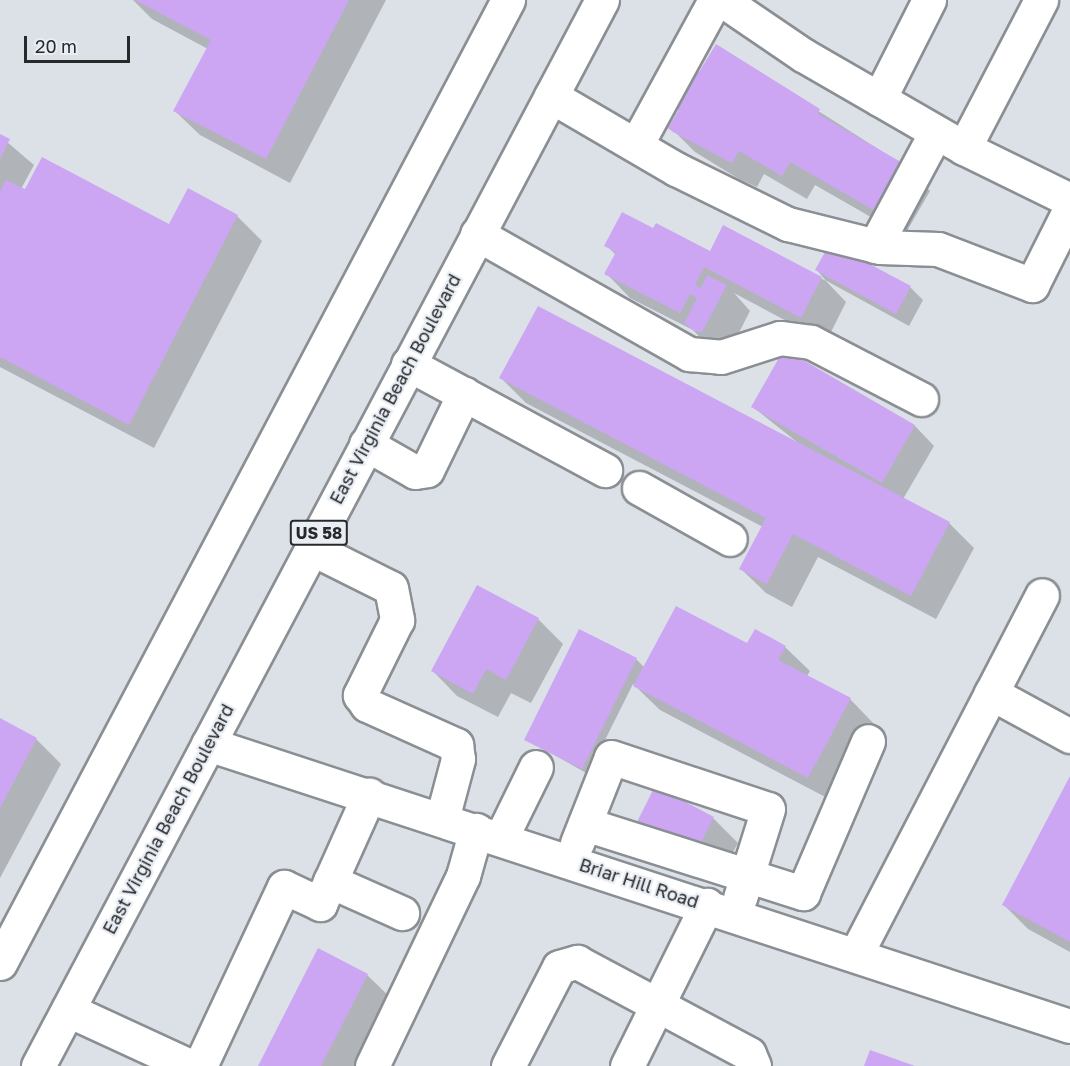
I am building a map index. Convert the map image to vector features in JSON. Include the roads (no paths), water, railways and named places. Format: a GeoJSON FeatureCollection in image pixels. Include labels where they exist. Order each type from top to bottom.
{"type":"FeatureCollection","features":[{"type":"Feature","properties":{"kind":"main road"},"geometry":{"type":"LineString","coordinates":[[0,963],[508,0]]}},
{"type":"Feature","properties":{"kind":"main road","name":"East Virginia Beach Boulevard"},"geometry":{"type":"LineString","coordinates":[[38,1066],[602,0]]}},
{"type":"Feature","properties":{"kind":"main road"},"geometry":{"type":"LineString","coordinates":[[636,146],[714,0]]}},
{"type":"Feature","properties":{"kind":"main road"},"geometry":{"type":"LineString","coordinates":[[722,0],[803,55],[950,140],[1070,200]]}},
{"type":"Feature","properties":{"kind":"main road"},"geometry":{"type":"LineString","coordinates":[[879,99],[929,0]]}},
{"type":"Feature","properties":{"kind":"main road"},"geometry":{"type":"LineString","coordinates":[[875,246],[950,140],[1041,0]]}},
{"type":"Feature","properties":{"kind":"main road"},"geometry":{"type":"LineString","coordinates":[[551,96],[636,146],[788,224],[875,246],[938,249],[1032,285],[1070,209]]}},
{"type":"Feature","properties":{"kind":"main road"},"geometry":{"type":"LineString","coordinates":[[477,234],[689,354],[721,357],[780,338],[811,342],[921,399]]}},
{"type":"Feature","properties":{"kind":"main road"},"geometry":{"type":"LineString","coordinates":[[408,363],[605,470]]}},
{"type":"Feature","properties":{"kind":"main road"},"geometry":{"type":"LineString","coordinates":[[366,444],[416,472],[427,470],[464,394]]}},
{"type":"Feature","properties":{"kind":"main road"},"geometry":{"type":"LineString","coordinates":[[639,488],[730,539]]}},
{"type":"Feature","properties":{"kind":"main road"},"geometry":{"type":"LineString","coordinates":[[311,548],[391,588],[397,620],[360,695],[367,705],[456,745],[458,759],[441,819]]}},
{"type":"Feature","properties":{"kind":"main road"},"geometry":{"type":"LineString","coordinates":[[856,954],[1042,595]]}},
{"type":"Feature","properties":{"kind":"main road"},"geometry":{"type":"LineString","coordinates":[[991,693],[1070,736]]}},
{"type":"Feature","properties":{"kind":"main road"},"geometry":{"type":"LineString","coordinates":[[585,824],[802,893],[868,741]]}},
{"type":"Feature","properties":{"kind":"main road","name":"Briar Hill Road"},"geometry":{"type":"LineString","coordinates":[[208,744],[570,860],[1070,1026]]}},
{"type":"Feature","properties":{"kind":"main road"},"geometry":{"type":"LineString","coordinates":[[570,860],[611,757],[768,809],[747,876],[658,1003],[627,1066]]}},
{"type":"Feature","properties":{"kind":"main road"},"geometry":{"type":"LineString","coordinates":[[372,1066],[463,876],[489,834],[537,767]]}},
{"type":"Feature","properties":{"kind":"main road"},"geometry":{"type":"LineString","coordinates":[[200,1066],[284,887],[320,904],[369,795]]}},
{"type":"Feature","properties":{"kind":"main road"},"geometry":{"type":"LineString","coordinates":[[330,881],[402,913]]}},
{"type":"Feature","properties":{"kind":"main road"},"geometry":{"type":"LineString","coordinates":[[508,1066],[559,967],[577,962],[658,1003],[749,1054],[754,1066]]}},
{"type":"Feature","properties":{"kind":"main road"},"geometry":{"type":"LineString","coordinates":[[68,1010],[190,1066]]}}]}
